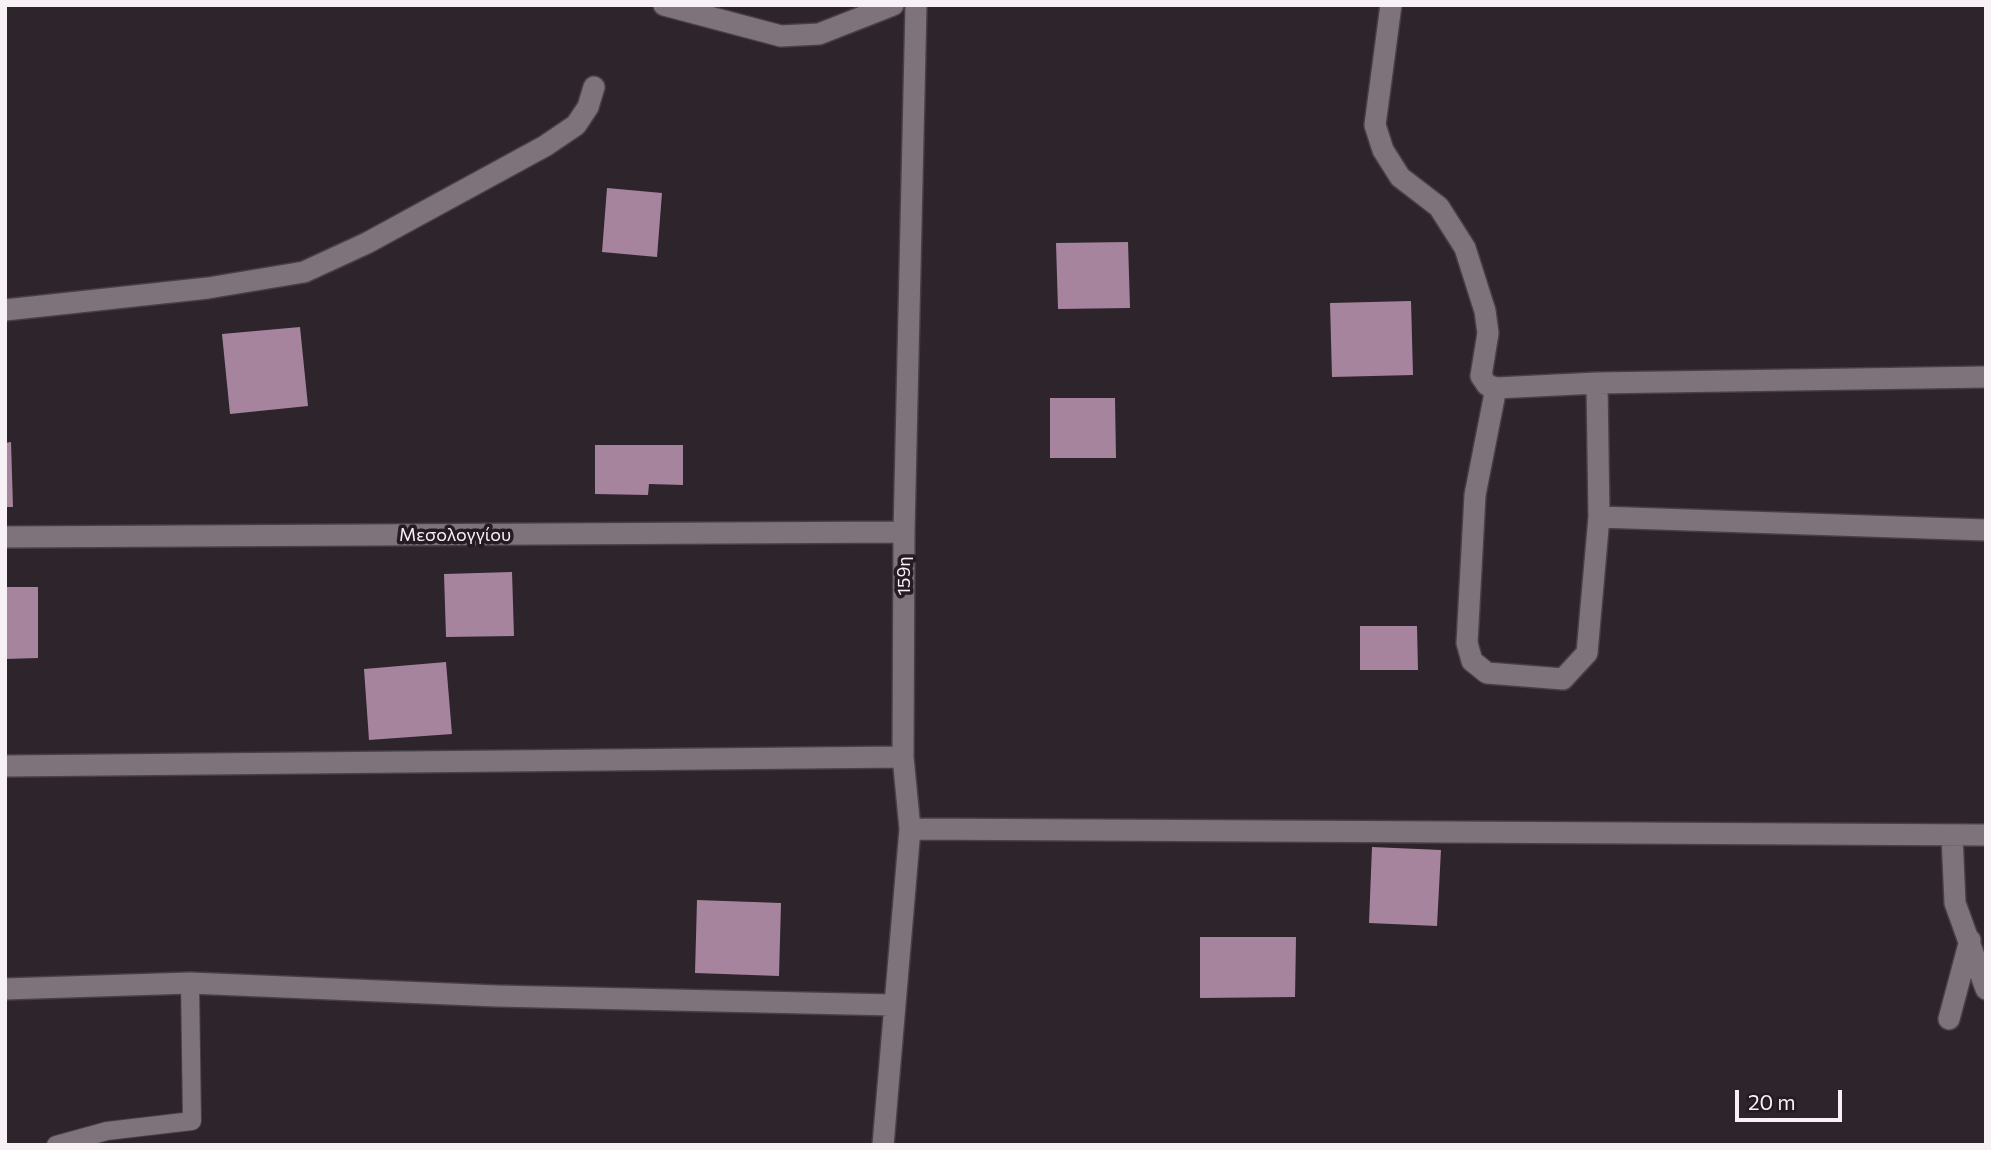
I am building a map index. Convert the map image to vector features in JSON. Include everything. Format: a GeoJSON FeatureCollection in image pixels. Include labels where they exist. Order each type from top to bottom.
{"type":"FeatureCollection","features":[{"type":"Feature","properties":{"kind":"street"},"geometry":{"type":"LineString","coordinates":[[664,5],[780,36],[819,34],[893,5]]}},
{"type":"Feature","properties":{"kind":"street","name":"159η"},"geometry":{"type":"LineString","coordinates":[[883,1145],[910,829],[903,757],[904,532],[916,5]]}},
{"type":"Feature","properties":{"kind":"street"},"geometry":{"type":"LineString","coordinates":[[1391,5],[1375,125],[1383,150],[1400,177],[1439,207],[1465,248],[1479,284],[1485,310],[1488,333],[1481,376],[1487,384],[1496,388],[1597,383],[1986,377]]}},
{"type":"Feature","properties":{"kind":"street"},"geometry":{"type":"LineString","coordinates":[[5,310],[208,288],[304,272],[367,243],[545,146],[576,125],[587,107],[594,87]]}},
{"type":"Feature","properties":{"kind":"street"},"geometry":{"type":"LineString","coordinates":[[1496,388],[1475,495],[1466,643],[1472,661],[1487,673],[1563,679],[1587,653],[1599,517],[1597,383]]}},
{"type":"Feature","properties":{"kind":"street"},"geometry":{"type":"LineString","coordinates":[[1599,517],[1986,530]]}},
{"type":"Feature","properties":{"kind":"street","name":"Μεσολογγίου"},"geometry":{"type":"LineString","coordinates":[[5,537],[904,532]]}},
{"type":"Feature","properties":{"kind":"street"},"geometry":{"type":"LineString","coordinates":[[5,766],[903,757]]}},
{"type":"Feature","properties":{"kind":"street"},"geometry":{"type":"LineString","coordinates":[[910,829],[1986,835]]}},
{"type":"Feature","properties":{"kind":"street"},"geometry":{"type":"LineString","coordinates":[[1952,835],[1955,903],[1986,989]]}},
{"type":"Feature","properties":{"kind":"street"},"geometry":{"type":"LineString","coordinates":[[1949,1019],[1970,940]]}},
{"type":"Feature","properties":{"kind":"street"},"geometry":{"type":"LineString","coordinates":[[5,989],[190,983],[497,996],[893,1005]]}},
{"type":"Feature","properties":{"kind":"lane"},"geometry":{"type":"LineString","coordinates":[[56,1145],[107,1131],[192,1121],[190,983]]}},
{"type":"Feature","properties":{"kind":"building"},"geometry":{"type":"Polygon","coordinates":[[[607,188],[662,193],[657,257],[602,252],[607,188]]]}},
{"type":"Feature","properties":{"kind":"building"},"geometry":{"type":"Polygon","coordinates":[[[1128,242],[1130,308],[1058,309],[1056,243],[1128,242]]]}},
{"type":"Feature","properties":{"kind":"building"},"geometry":{"type":"Polygon","coordinates":[[[1411,301],[1413,375],[1332,377],[1330,303],[1411,301]]]}},
{"type":"Feature","properties":{"kind":"building"},"geometry":{"type":"Polygon","coordinates":[[[300,327],[308,406],[230,414],[222,334],[300,327]]]}},
{"type":"Feature","properties":{"kind":"building"},"geometry":{"type":"Polygon","coordinates":[[[1050,398],[1115,398],[1116,458],[1050,458],[1050,398]]]}},
{"type":"Feature","properties":{"kind":"building"},"geometry":{"type":"Polygon","coordinates":[[[11,442],[13,507],[5,507],[5,443],[11,442]]]}},
{"type":"Feature","properties":{"kind":"building"},"geometry":{"type":"Polygon","coordinates":[[[595,445],[683,445],[683,485],[649,484],[648,495],[595,494],[595,445]]]}},
{"type":"Feature","properties":{"kind":"building"},"geometry":{"type":"Polygon","coordinates":[[[512,572],[514,636],[446,637],[444,574],[512,572]]]}},
{"type":"Feature","properties":{"kind":"building"},"geometry":{"type":"Polygon","coordinates":[[[5,587],[38,587],[38,658],[5,659],[5,587]]]}},
{"type":"Feature","properties":{"kind":"building"},"geometry":{"type":"Polygon","coordinates":[[[1360,626],[1417,626],[1418,670],[1360,670],[1360,626]]]}},
{"type":"Feature","properties":{"kind":"building"},"geometry":{"type":"Polygon","coordinates":[[[446,662],[452,734],[369,740],[364,669],[446,662]]]}},
{"type":"Feature","properties":{"kind":"building"},"geometry":{"type":"Polygon","coordinates":[[[1372,847],[1441,850],[1437,926],[1369,923],[1372,847]]]}},
{"type":"Feature","properties":{"kind":"building"},"geometry":{"type":"Polygon","coordinates":[[[697,900],[781,903],[779,976],[695,973],[697,900]]]}},
{"type":"Feature","properties":{"kind":"building"},"geometry":{"type":"Polygon","coordinates":[[[1200,937],[1296,937],[1295,997],[1200,998],[1200,937]]]}}]}
